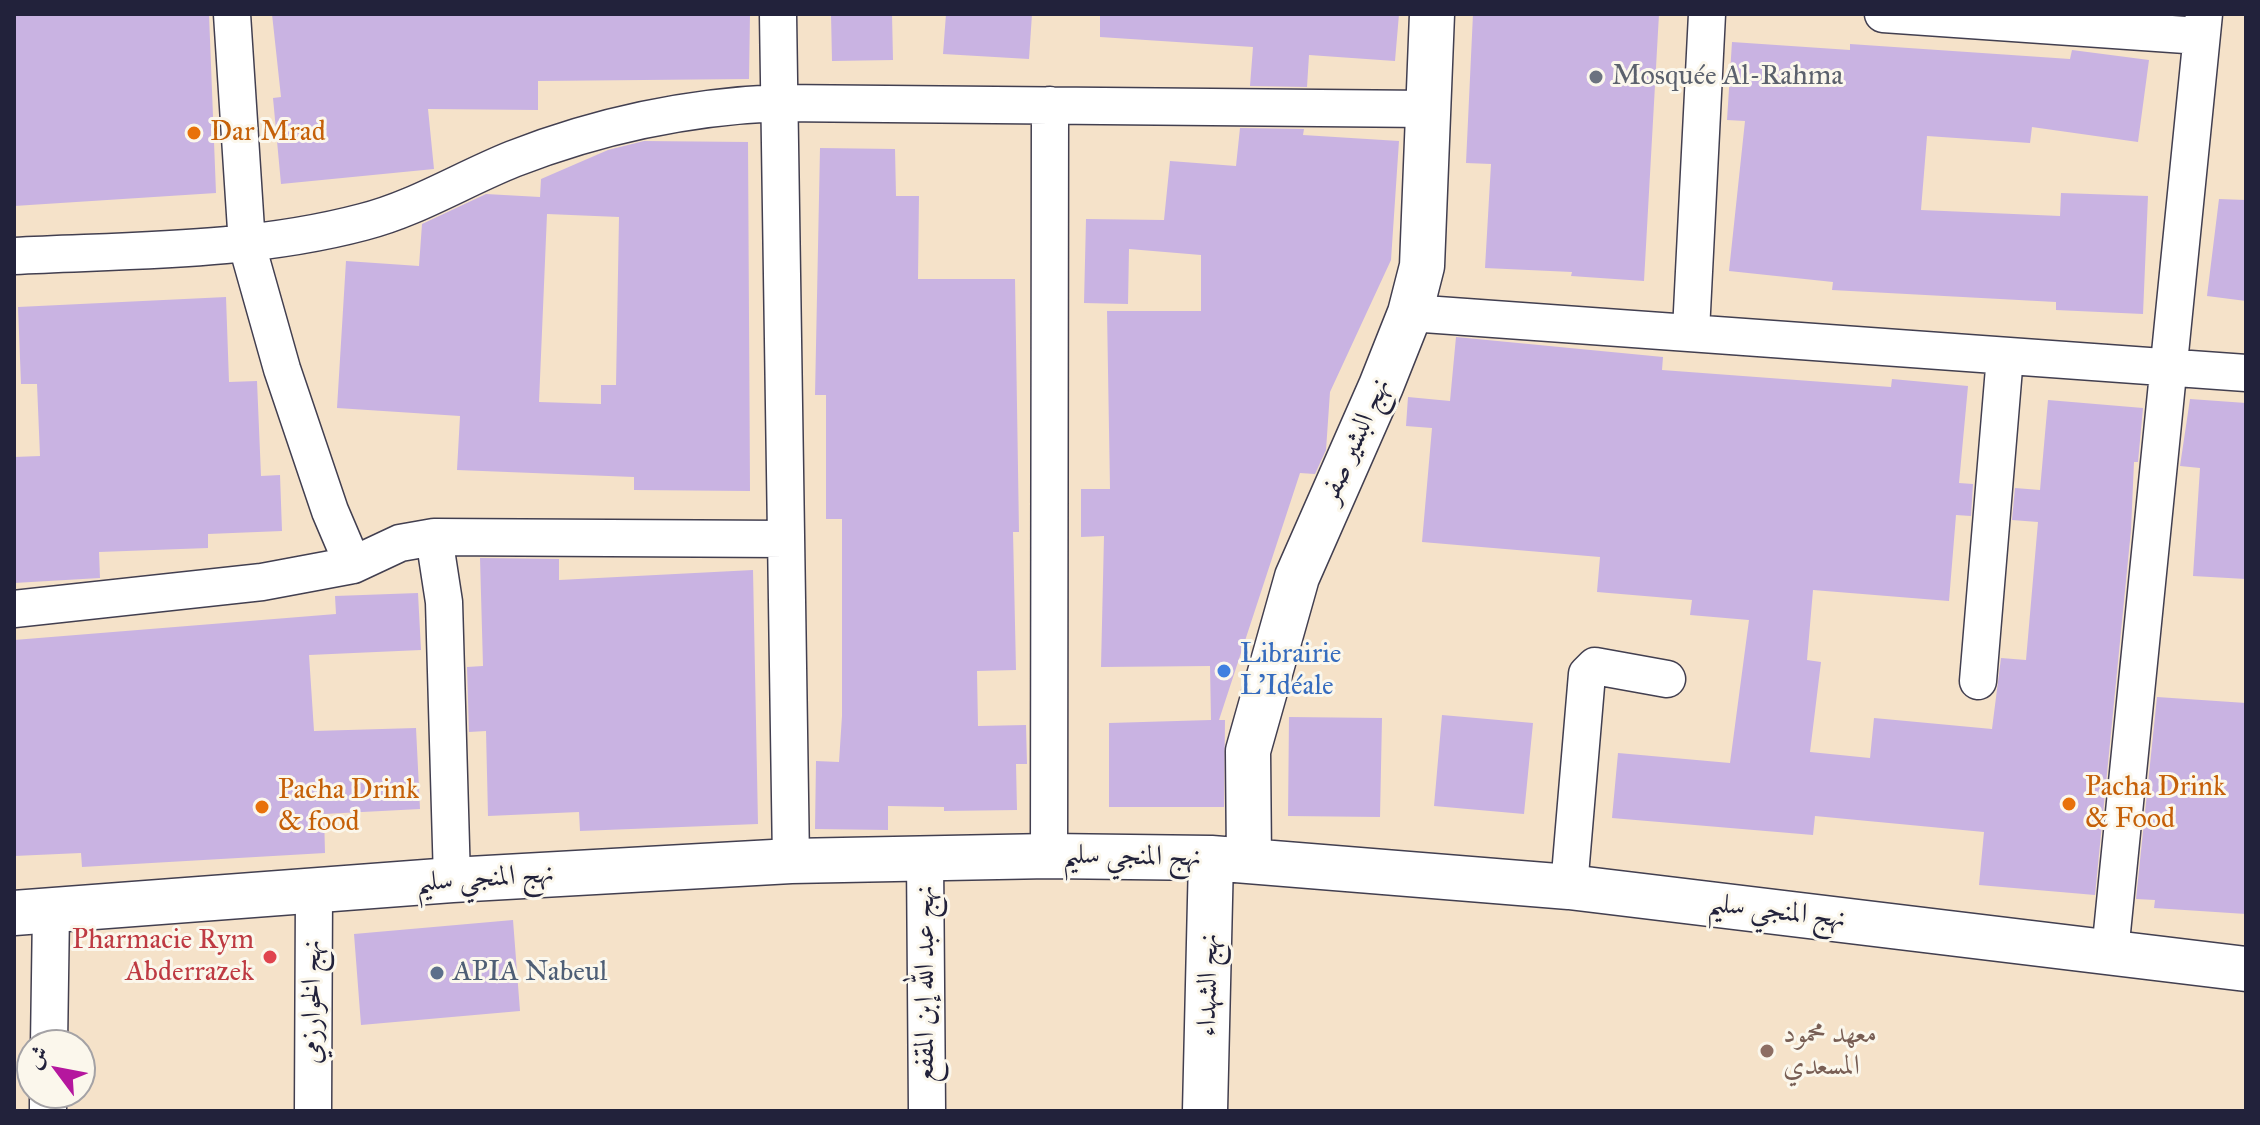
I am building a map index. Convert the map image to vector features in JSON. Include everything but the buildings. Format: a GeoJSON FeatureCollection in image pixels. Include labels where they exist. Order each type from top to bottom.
{"type":"FeatureCollection","features":[{"type":"Feature","properties":{"kind":"street"},"geometry":{"type":"LineString","coordinates":[[232,14],[247,245],[282,369],[330,511],[353,565]]}},
{"type":"Feature","properties":{"kind":"street"},"geometry":{"type":"LineString","coordinates":[[778,14],[791,861]]}},
{"type":"Feature","properties":{"kind":"street","name":"نهج البشير صفر"},"geometry":{"type":"LineString","coordinates":[[1230,860],[1248,751],[1297,577],[1410,313],[1422,266],[1432,14]]}},
{"type":"Feature","properties":{"kind":"street"},"geometry":{"type":"LineString","coordinates":[[1691,331],[1707,14]]}},
{"type":"Feature","properties":{"kind":"street"},"geometry":{"type":"LineString","coordinates":[[1883,14],[2202,25],[2110,952]]}},
{"type":"Feature","properties":{"kind":"street"},"geometry":{"type":"LineString","coordinates":[[14,256],[247,245],[364,222],[513,159],[599,129],[712,105],[1428,109]]}},
{"type":"Feature","properties":{"kind":"street"},"geometry":{"type":"LineString","coordinates":[[1049,856],[1050,105]]}},
{"type":"Feature","properties":{"kind":"street"},"geometry":{"type":"LineString","coordinates":[[1410,313],[2005,356],[2168,364],[2246,373]]}},
{"type":"Feature","properties":{"kind":"street"},"geometry":{"type":"LineString","coordinates":[[1978,681],[2005,356]]}},
{"type":"Feature","properties":{"kind":"street"},"geometry":{"type":"LineString","coordinates":[[14,609],[262,582],[353,565],[400,543],[434,537],[785,539]]}},
{"type":"Feature","properties":{"kind":"street"},"geometry":{"type":"LineString","coordinates":[[434,537],[444,602],[452,880]]}},
{"type":"Feature","properties":{"kind":"street"},"geometry":{"type":"LineString","coordinates":[[1569,887],[1587,674],[1595,666],[1667,679]]}},
{"type":"Feature","properties":{"kind":"street","name":"نهج المنجي سليم"},"geometry":{"type":"LineString","coordinates":[[32,912],[452,880],[791,861],[1049,856],[1230,860],[1569,887],[2246,969]]}},
{"type":"Feature","properties":{"kind":"street","name":"نهج عبد الله إبن المقفع"},"geometry":{"type":"LineString","coordinates":[[925,858],[927,1111]]}},
{"type":"Feature","properties":{"kind":"street","name":"نهج الشهداء"},"geometry":{"type":"LineString","coordinates":[[1205,1111],[1230,860]]}},
{"type":"Feature","properties":{"kind":"street","name":"نهج الخوارزمي"},"geometry":{"type":"LineString","coordinates":[[313,1111],[314,892]]}},
{"type":"Feature","properties":{"kind":"street"},"geometry":{"type":"LineString","coordinates":[[32,912],[47,1029]]}},
{"type":"Feature","properties":{"kind":"place","name":"Mosquée Al-Rahma"},"geometry":{"type":"Point","coordinates":[1596,77]}},
{"type":"Feature","properties":{"kind":"place","name":"Dar Mrad"},"geometry":{"type":"Point","coordinates":[194,133]}},
{"type":"Feature","properties":{"kind":"place","name":"Librairie L'Idéale"},"geometry":{"type":"Point","coordinates":[1224,671]}},
{"type":"Feature","properties":{"kind":"place","name":"Pacha Drink & Food"},"geometry":{"type":"Point","coordinates":[2069,804]}},
{"type":"Feature","properties":{"kind":"place","name":"Pacha Drink & food"},"geometry":{"type":"Point","coordinates":[262,807]}},
{"type":"Feature","properties":{"kind":"place","name":"Pharmacie Rym Abderrazek"},"geometry":{"type":"Point","coordinates":[270,957]}},
{"type":"Feature","properties":{"kind":"place","name":"APIA Nabeul"},"geometry":{"type":"Point","coordinates":[437,973]}},
{"type":"Feature","properties":{"kind":"place","name":"معهد محمود المسعدي"},"geometry":{"type":"Point","coordinates":[1767,1051]}}]}
